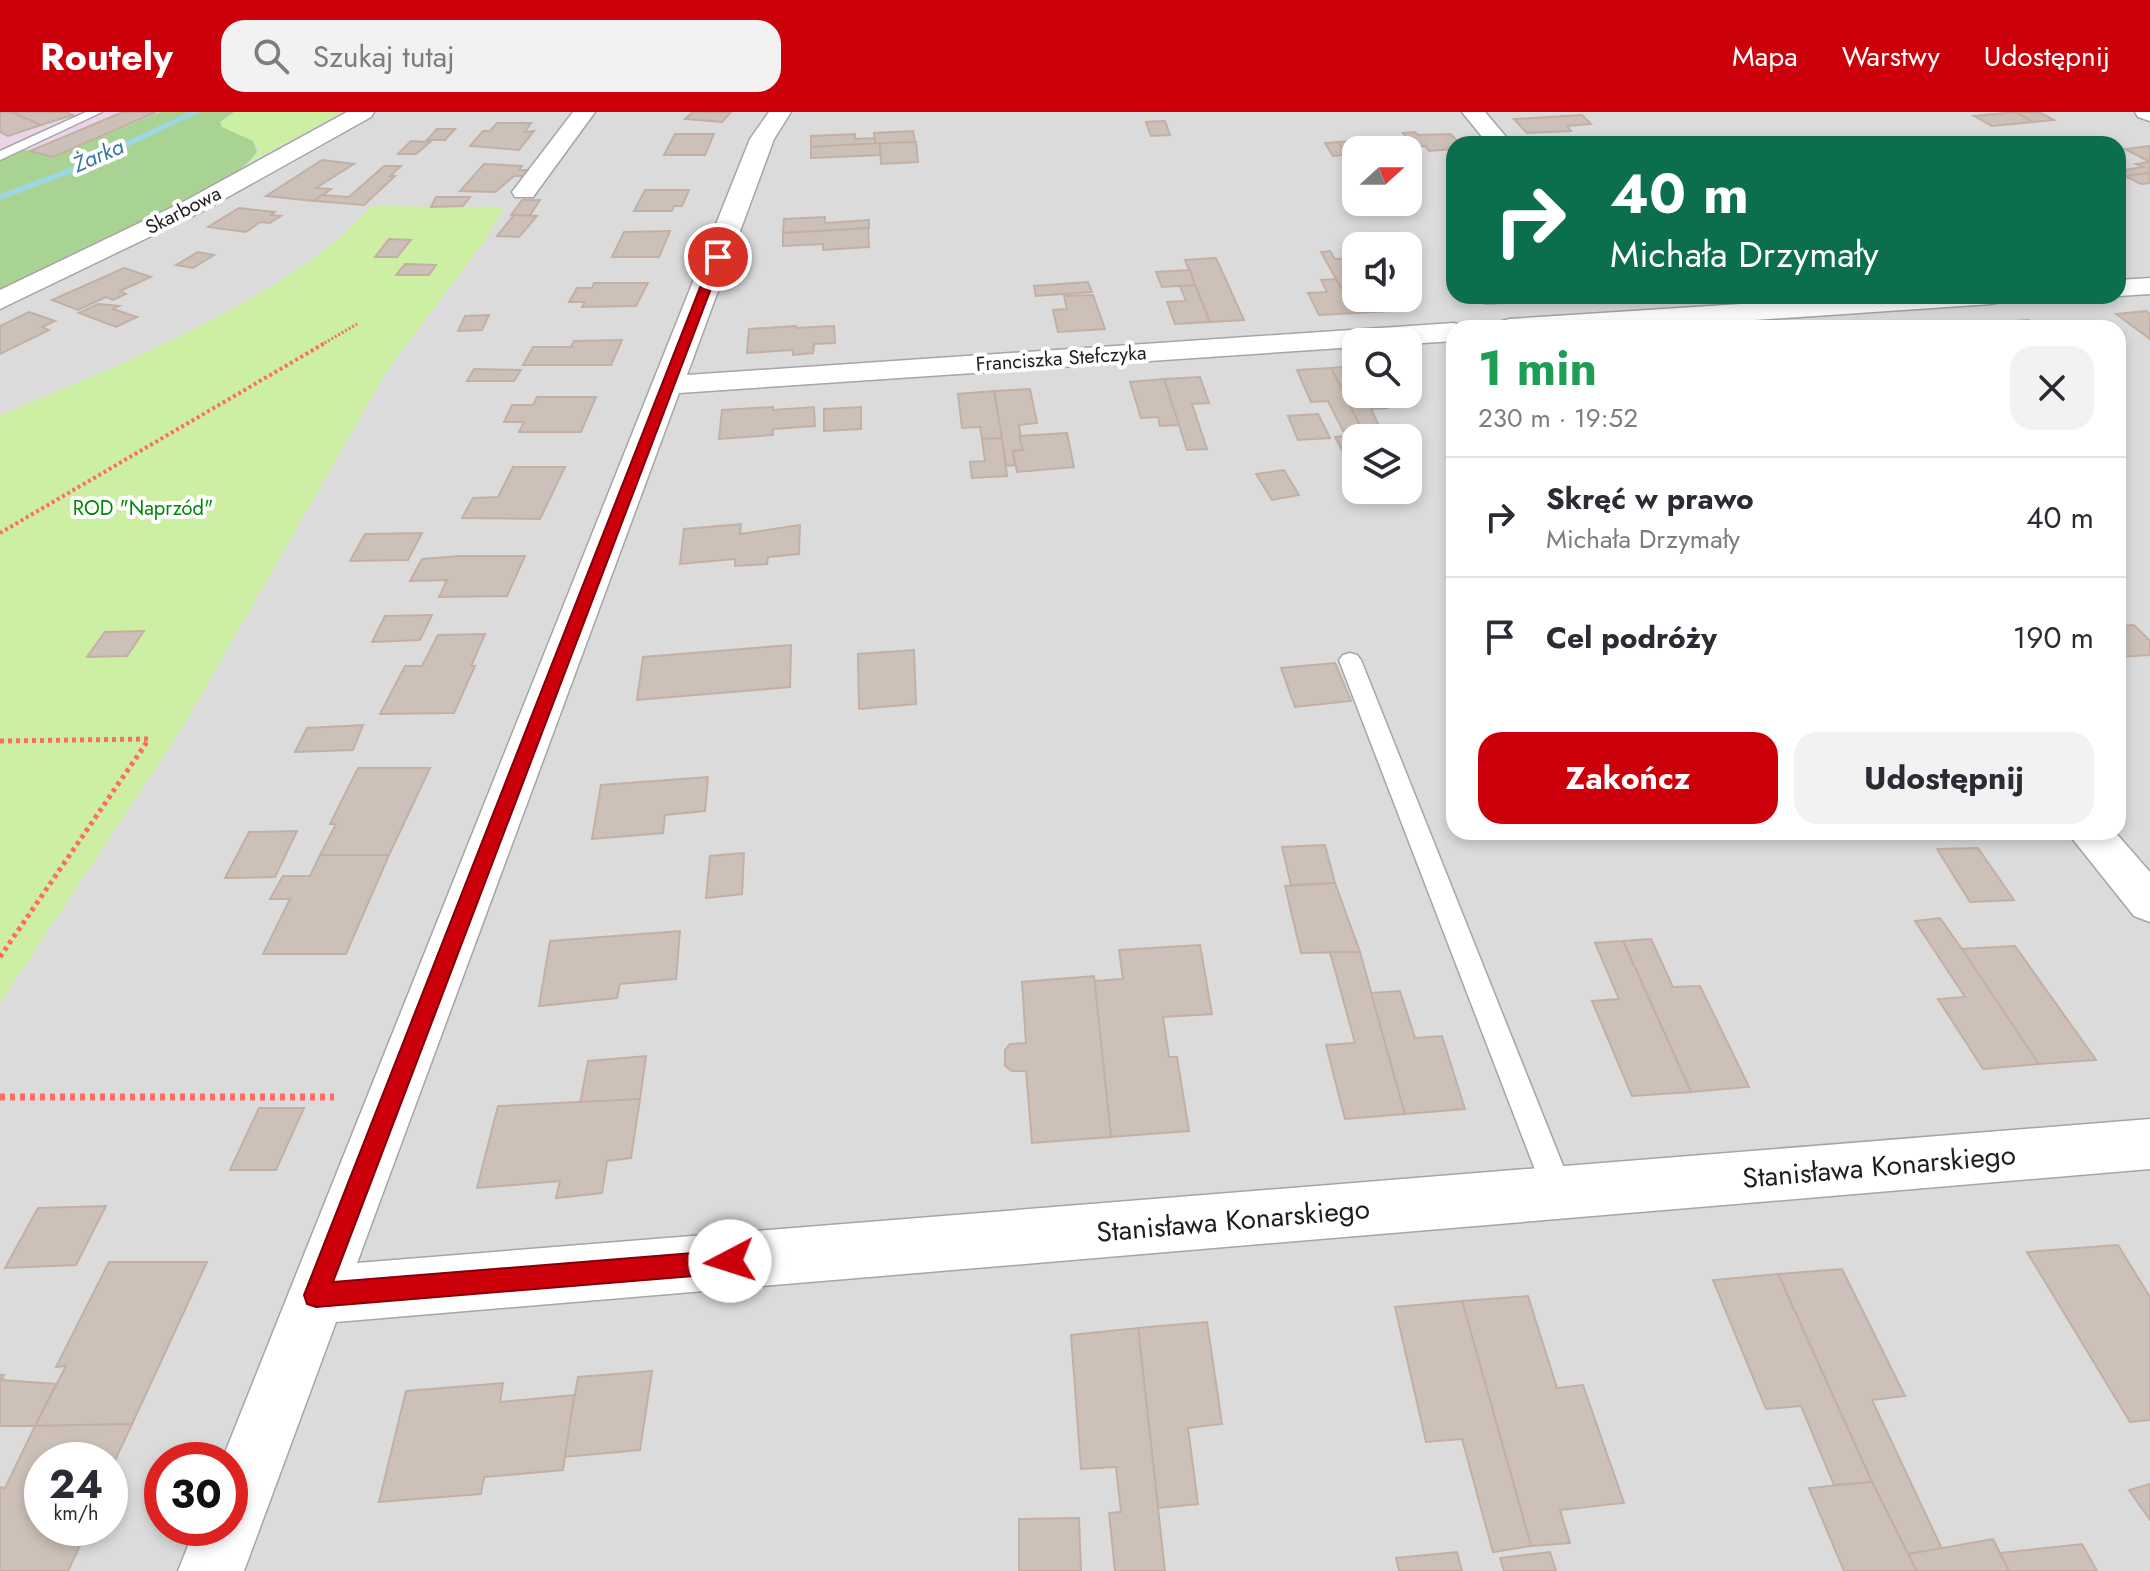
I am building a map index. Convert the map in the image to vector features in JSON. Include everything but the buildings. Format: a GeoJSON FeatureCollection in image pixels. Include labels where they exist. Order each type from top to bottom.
{"type":"FeatureCollection","features":[{"type":"Feature","properties":{"kind":"street","name":"Skarbowa"},"geometry":{"type":"LineString","coordinates":[[0,301],[192,207],[363,112]]}},
{"type":"Feature","properties":{"kind":"street"},"geometry":{"type":"LineString","coordinates":[[524,192],[584,112]]}},
{"type":"Feature","properties":{"kind":"street"},"geometry":{"type":"LineString","coordinates":[[248,1474],[762,139],[780,112]]}},
{"type":"Feature","properties":{"kind":"street"},"geometry":{"type":"LineString","coordinates":[[1473,112],[1493,136]]}},
{"type":"Feature","properties":{"kind":"street"},"geometry":{"type":"LineString","coordinates":[[2126,288],[2150,286]]}},
{"type":"Feature","properties":{"kind":"street"},"geometry":{"type":"LineString","coordinates":[[1635,304],[1649,320]]}},
{"type":"Feature","properties":{"kind":"street"},"geometry":{"type":"LineString","coordinates":[[1690,320],[1891,304]]}},
{"type":"Feature","properties":{"kind":"street","name":"Franciszka Stefczyka"},"geometry":{"type":"LineString","coordinates":[[667,385],[1446,333]]}},
{"type":"Feature","properties":{"kind":"street"},"geometry":{"type":"LineString","coordinates":[[2096,840],[2150,903]]}},
{"type":"Feature","properties":{"kind":"street","name":"Stanisława Konarskiego"},"geometry":{"type":"LineString","coordinates":[[316,1295],[2150,1144]]}},
{"type":"Feature","properties":{"kind":"street"},"geometry":{"type":"LineString","coordinates":[[211,1571],[220,1546]]}},
{"type":"Feature","properties":{"kind":"lane"},"geometry":{"type":"LineString","coordinates":[[0,156],[96,112]]}},
{"type":"Feature","properties":{"kind":"lane"},"geometry":{"type":"LineString","coordinates":[[0,140],[21,146]]}},
{"type":"Feature","properties":{"kind":"lane"},"geometry":{"type":"LineString","coordinates":[[1350,660],[1559,1193]]}},
{"type":"Feature","properties":{"kind":"path"},"geometry":{"type":"LineString","coordinates":[[0,533],[357,324]]}},
{"type":"Feature","properties":{"kind":"path"},"geometry":{"type":"LineString","coordinates":[[0,741],[149,739],[0,957]]}},
{"type":"Feature","properties":{"kind":"path"},"geometry":{"type":"LineString","coordinates":[[0,1097],[341,1097]]}},
{"type":"Feature","properties":{"kind":"shaded area"},"geometry":{"type":"Polygon","coordinates":[[[0,112],[2150,112],[2150,1571],[0,1571],[0,112]]]}},
{"type":"Feature","properties":{"kind":"shaded area"},"geometry":{"type":"Polygon","coordinates":[[[0,112],[160,112],[53,157],[25,150],[0,161],[0,112]]]}},
{"type":"Feature","properties":{"kind":"green space"},"geometry":{"type":"Polygon","coordinates":[[[160,112],[234,112],[220,122],[222,127],[253,141],[257,152],[247,164],[218,185],[0,290],[0,161],[25,150],[53,157],[160,112]]]}},
{"type":"Feature","properties":{"kind":"green space"},"geometry":{"type":"Polygon","coordinates":[[[234,112],[343,112],[249,163],[257,152],[257,146],[220,123],[234,112]]]}},
{"type":"Feature","properties":{"kind":"green space","name":"ROD \"Naprzód\""},"geometry":{"type":"Polygon","coordinates":[[[372,206],[505,207],[483,243],[386,372],[181,730],[0,1003],[0,415],[169,342],[251,298],[327,248],[372,206]]]}},
{"type":"Feature","properties":{"kind":"waterway","name":"Żarka"},"geometry":{"type":"LineString","coordinates":[[0,197],[72,170],[196,112]]}},
{"type":"Feature","properties":{"kind":"route"},"geometry":{"type":"LineString","coordinates":[[718,257],[643,444],[316,1295],[730,1261]]}}]}
